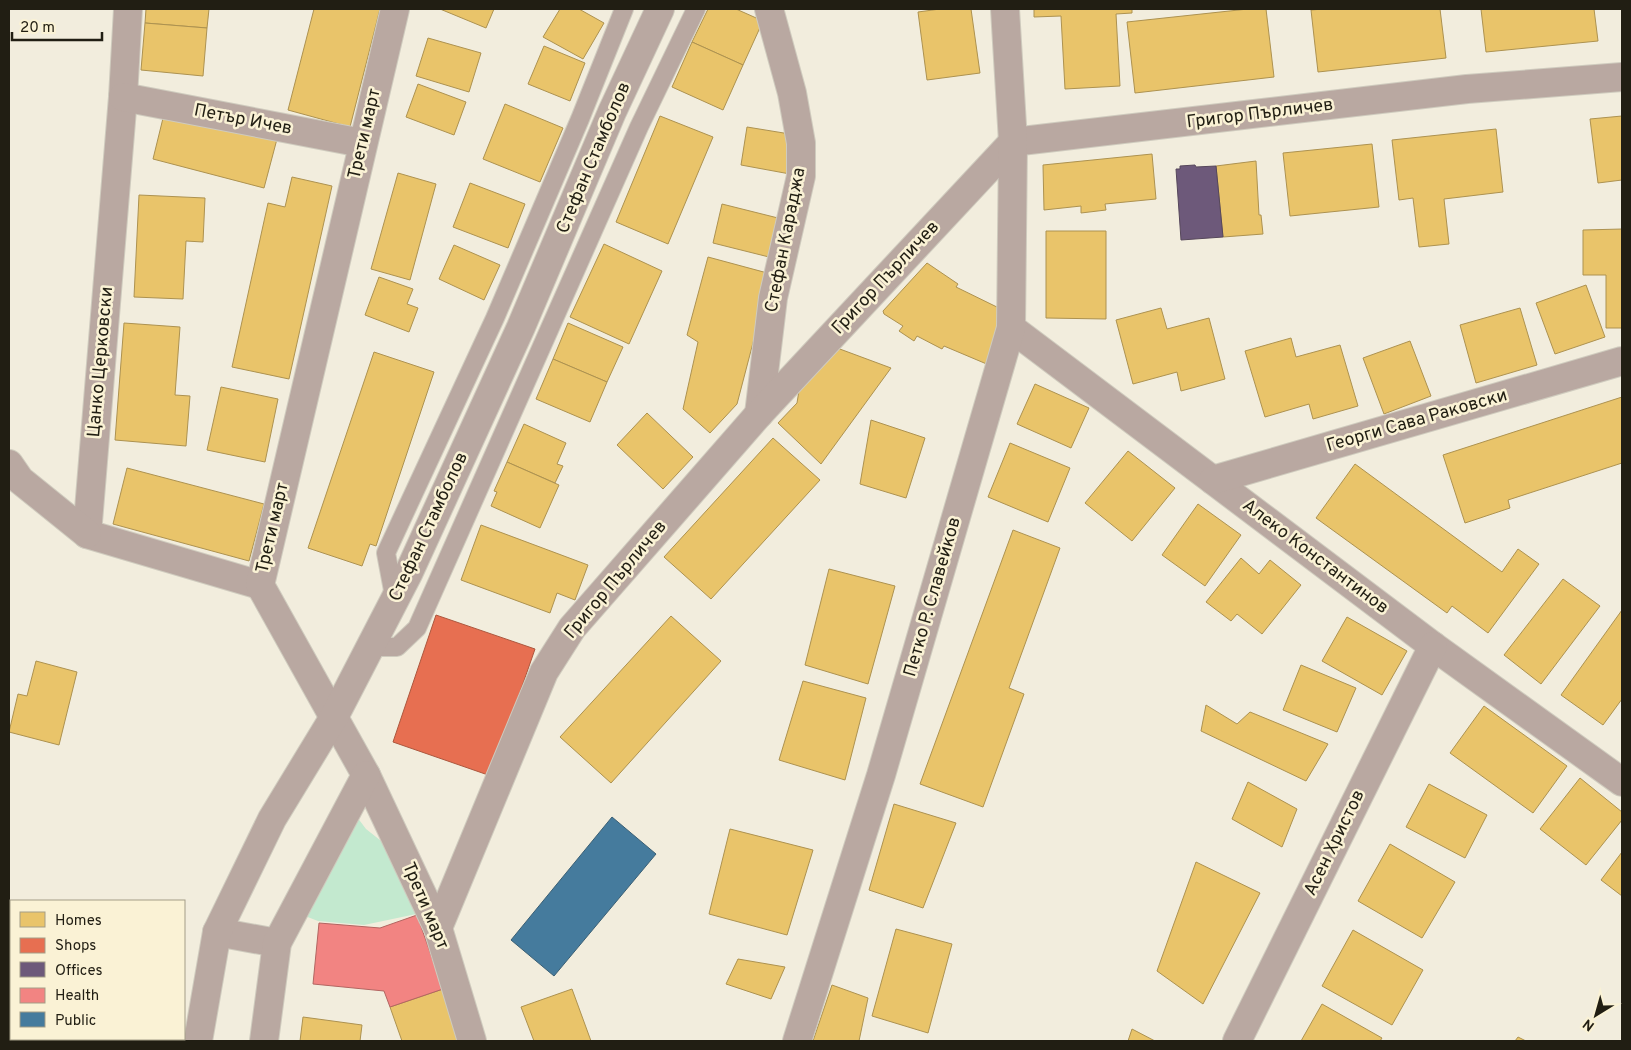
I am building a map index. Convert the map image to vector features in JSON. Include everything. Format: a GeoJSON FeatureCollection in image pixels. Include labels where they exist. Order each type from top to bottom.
{"type":"FeatureCollection","features":[{"type":"Feature","properties":{"kind":"street","name":"Цанко Церковски"},"geometry":{"type":"LineString","coordinates":[[87,534],[123,97],[128,9]]}},
{"type":"Feature","properties":{"kind":"street","name":"Трети март"},"geometry":{"type":"LineString","coordinates":[[395,9],[260,585],[366,775],[438,928],[472,1041]]}},
{"type":"Feature","properties":{"kind":"street","name":"Стефан Стамболов"},"geometry":{"type":"LineString","coordinates":[[198,1041],[217,932],[272,820],[334,716],[395,601],[521,328],[612,112],[660,9]]}},
{"type":"Feature","properties":{"kind":"street","name":"Стефан Караджа"},"geometry":{"type":"LineString","coordinates":[[759,414],[773,298],[801,176],[801,143],[792,93],[769,9]]}},
{"type":"Feature","properties":{"kind":"street","name":"Петко Р. Славейков"},"geometry":{"type":"LineString","coordinates":[[797,1041],[884,765],[1011,328],[1013,142],[1004,9]]}},
{"type":"Feature","properties":{"kind":"street","name":"Григор Пърличев"},"geometry":{"type":"LineString","coordinates":[[438,928],[544,672],[572,628],[759,414],[1013,142],[1467,89],[1622,77]]}},
{"type":"Feature","properties":{"kind":"street","name":"Петър Ичев"},"geometry":{"type":"LineString","coordinates":[[123,97],[362,144]]}},
{"type":"Feature","properties":{"kind":"street","name":"Алеко Константинов"},"geometry":{"type":"LineString","coordinates":[[1011,328],[1433,646],[1622,782]]}},
{"type":"Feature","properties":{"kind":"street","name":"Георги Сава Раковски"},"geometry":{"type":"LineString","coordinates":[[1213,480],[1622,361]]}},
{"type":"Feature","properties":{"kind":"street"},"geometry":{"type":"LineString","coordinates":[[9,464],[20,480],[87,534],[260,585]]}},
{"type":"Feature","properties":{"kind":"street","name":"Асен Христов"},"geometry":{"type":"LineString","coordinates":[[1237,1041],[1433,646]]}},
{"type":"Feature","properties":{"kind":"street"},"geometry":{"type":"LineString","coordinates":[[264,1041],[277,943],[366,775]]}},
{"type":"Feature","properties":{"kind":"street"},"geometry":{"type":"LineString","coordinates":[[217,932],[277,943]]}},
{"type":"Feature","properties":{"kind":"lane"},"geometry":{"type":"LineString","coordinates":[[395,601],[386,553],[495,318],[580,119],[624,9]]}},
{"type":"Feature","properties":{"kind":"lane"},"geometry":{"type":"LineString","coordinates":[[371,646],[397,647],[417,628],[639,128],[696,9]]}},
{"type":"Feature","properties":{"kind":"green space"},"geometry":{"type":"Polygon","coordinates":[[[357,817],[366,829],[390,848],[421,913],[364,925],[318,921],[305,916],[357,817]]]}},
{"type":"Feature","properties":{"kind":"building: Homes"},"geometry":{"type":"Polygon","coordinates":[[[146,9],[209,9],[207,28],[145,23],[146,9]]]}},
{"type":"Feature","properties":{"kind":"building: Homes"},"geometry":{"type":"Polygon","coordinates":[[[314,9],[380,9],[350,127],[288,110],[314,9]]]}},
{"type":"Feature","properties":{"kind":"building: Homes"},"geometry":{"type":"Polygon","coordinates":[[[440,9],[494,9],[486,28],[440,9]]]}},
{"type":"Feature","properties":{"kind":"building: Homes"},"geometry":{"type":"Polygon","coordinates":[[[560,9],[579,9],[604,23],[583,59],[543,37],[560,9]]]}},
{"type":"Feature","properties":{"kind":"building: Homes"},"geometry":{"type":"Polygon","coordinates":[[[708,9],[736,9],[763,21],[743,65],[692,42],[708,9]]]}},
{"type":"Feature","properties":{"kind":"building: Homes"},"geometry":{"type":"Polygon","coordinates":[[[940,9],[971,9],[980,73],[927,80],[918,12],[940,9]]]}},
{"type":"Feature","properties":{"kind":"building: Homes"},"geometry":{"type":"Polygon","coordinates":[[[1034,9],[1132,9],[1132,13],[1116,14],[1120,86],[1065,89],[1061,16],[1034,17],[1034,9]]]}},
{"type":"Feature","properties":{"kind":"building: Homes"},"geometry":{"type":"Polygon","coordinates":[[[1248,9],[1266,9],[1274,77],[1135,93],[1127,22],[1248,9]]]}},
{"type":"Feature","properties":{"kind":"building: Homes"},"geometry":{"type":"Polygon","coordinates":[[[1440,9],[1446,58],[1318,72],[1311,10],[1440,9]]]}},
{"type":"Feature","properties":{"kind":"building: Homes"},"geometry":{"type":"Polygon","coordinates":[[[1481,9],[1594,9],[1598,41],[1486,52],[1481,9]]]}},
{"type":"Feature","properties":{"kind":"building: Homes"},"geometry":{"type":"Polygon","coordinates":[[[145,23],[207,28],[203,76],[141,70],[145,23]]]}},
{"type":"Feature","properties":{"kind":"building: Homes"},"geometry":{"type":"Polygon","coordinates":[[[428,38],[481,53],[469,92],[416,76],[428,38]]]}},
{"type":"Feature","properties":{"kind":"building: Homes"},"geometry":{"type":"Polygon","coordinates":[[[692,42],[743,65],[723,110],[672,87],[692,42]]]}},
{"type":"Feature","properties":{"kind":"building: Homes"},"geometry":{"type":"Polygon","coordinates":[[[544,46],[585,63],[570,101],[528,84],[544,46]]]}},
{"type":"Feature","properties":{"kind":"building: Homes"},"geometry":{"type":"Polygon","coordinates":[[[418,84],[466,102],[454,135],[406,117],[418,84]]]}},
{"type":"Feature","properties":{"kind":"building: Homes"},"geometry":{"type":"Polygon","coordinates":[[[505,104],[563,128],[540,182],[483,159],[505,104]]]}},
{"type":"Feature","properties":{"kind":"building: Homes"},"geometry":{"type":"Polygon","coordinates":[[[165,110],[277,139],[264,188],[153,159],[165,110]]]}},
{"type":"Feature","properties":{"kind":"building: Homes"},"geometry":{"type":"Polygon","coordinates":[[[660,116],[713,137],[668,244],[616,222],[660,116]]]}},
{"type":"Feature","properties":{"kind":"building: Homes"},"geometry":{"type":"Polygon","coordinates":[[[1622,116],[1622,180],[1598,183],[1590,119],[1622,116]]]}},
{"type":"Feature","properties":{"kind":"building: Homes"},"geometry":{"type":"Polygon","coordinates":[[[747,127],[796,135],[790,174],[741,165],[747,127]]]}},
{"type":"Feature","properties":{"kind":"building: Homes"},"geometry":{"type":"Polygon","coordinates":[[[1496,129],[1503,192],[1444,199],[1449,244],[1419,247],[1413,198],[1399,200],[1392,140],[1496,129]]]}},
{"type":"Feature","properties":{"kind":"building: Homes"},"geometry":{"type":"Polygon","coordinates":[[[1372,144],[1379,207],[1290,216],[1283,153],[1372,144]]]}},
{"type":"Feature","properties":{"kind":"building: Homes"},"geometry":{"type":"Polygon","coordinates":[[[1152,154],[1156,199],[1105,204],[1106,210],[1081,213],[1081,206],[1044,210],[1043,165],[1152,154]]]}},
{"type":"Feature","properties":{"kind":"building: Homes"},"geometry":{"type":"Polygon","coordinates":[[[1256,161],[1259,215],[1261,215],[1263,234],[1223,237],[1216,166],[1256,161]]]}},
{"type":"Feature","properties":{"kind":"building: Homes"},"geometry":{"type":"Polygon","coordinates":[[[398,173],[436,184],[410,280],[371,269],[398,173]]]}},
{"type":"Feature","properties":{"kind":"building: Homes"},"geometry":{"type":"Polygon","coordinates":[[[292,177],[332,186],[289,379],[232,367],[268,203],[285,207],[292,177]]]}},
{"type":"Feature","properties":{"kind":"building: Homes"},"geometry":{"type":"Polygon","coordinates":[[[470,183],[525,204],[508,248],[453,227],[470,183]]]}},
{"type":"Feature","properties":{"kind":"building: Homes"},"geometry":{"type":"Polygon","coordinates":[[[139,195],[205,198],[203,242],[186,241],[183,299],[134,297],[139,195]]]}},
{"type":"Feature","properties":{"kind":"building: Homes"},"geometry":{"type":"Polygon","coordinates":[[[722,204],[778,218],[769,257],[713,243],[722,204]]]}},
{"type":"Feature","properties":{"kind":"building: Homes"},"geometry":{"type":"Polygon","coordinates":[[[1622,229],[1622,328],[1606,328],[1606,275],[1583,275],[1583,230],[1622,229]]]}},
{"type":"Feature","properties":{"kind":"building: Homes"},"geometry":{"type":"Polygon","coordinates":[[[1046,231],[1106,231],[1106,319],[1046,318],[1046,231]]]}},
{"type":"Feature","properties":{"kind":"building: Homes"},"geometry":{"type":"Polygon","coordinates":[[[604,244],[662,271],[629,344],[570,317],[604,244]]]}},
{"type":"Feature","properties":{"kind":"building: Homes"},"geometry":{"type":"Polygon","coordinates":[[[454,245],[500,265],[484,300],[439,279],[454,245]]]}},
{"type":"Feature","properties":{"kind":"building: Homes"},"geometry":{"type":"Polygon","coordinates":[[[708,257],[771,274],[737,404],[710,433],[683,409],[698,342],[687,335],[708,257]]]}},
{"type":"Feature","properties":{"kind":"building: Homes"},"geometry":{"type":"Polygon","coordinates":[[[927,263],[958,284],[956,287],[1003,310],[989,365],[944,346],[942,349],[917,336],[914,341],[899,331],[903,326],[884,314],[883,311],[927,263]]]}},
{"type":"Feature","properties":{"kind":"building: Homes"},"geometry":{"type":"Polygon","coordinates":[[[379,277],[413,289],[407,304],[418,308],[409,332],[365,315],[379,277]]]}},
{"type":"Feature","properties":{"kind":"building: Homes"},"geometry":{"type":"Polygon","coordinates":[[[1586,285],[1605,337],[1555,354],[1536,303],[1586,285]]]}},
{"type":"Feature","properties":{"kind":"building: Homes"},"geometry":{"type":"Polygon","coordinates":[[[1161,308],[1167,329],[1209,318],[1225,379],[1181,391],[1177,372],[1133,384],[1116,320],[1161,308]]]}},
{"type":"Feature","properties":{"kind":"building: Homes"},"geometry":{"type":"Polygon","coordinates":[[[1520,308],[1537,365],[1476,383],[1460,325],[1520,308]]]}},
{"type":"Feature","properties":{"kind":"building: Homes"},"geometry":{"type":"Polygon","coordinates":[[[124,323],[180,327],[175,395],[190,396],[186,446],[115,440],[124,323]]]}},
{"type":"Feature","properties":{"kind":"building: Homes"},"geometry":{"type":"Polygon","coordinates":[[[568,323],[623,347],[607,382],[553,359],[568,323]]]}},
{"type":"Feature","properties":{"kind":"building: Homes"},"geometry":{"type":"Polygon","coordinates":[[[1291,338],[1296,357],[1340,345],[1358,406],[1313,419],[1309,404],[1265,417],[1245,351],[1291,338]]]}},
{"type":"Feature","properties":{"kind":"building: Homes"},"geometry":{"type":"Polygon","coordinates":[[[1410,341],[1431,396],[1384,414],[1363,358],[1410,341]]]}},
{"type":"Feature","properties":{"kind":"building: Homes"},"geometry":{"type":"Polygon","coordinates":[[[829,345],[891,368],[821,464],[778,423],[797,403],[802,372],[829,345]]]}},
{"type":"Feature","properties":{"kind":"building: Homes"},"geometry":{"type":"Polygon","coordinates":[[[374,352],[434,372],[376,546],[370,544],[362,566],[308,548],[374,352]]]}},
{"type":"Feature","properties":{"kind":"building: Homes"},"geometry":{"type":"Polygon","coordinates":[[[553,359],[607,382],[590,422],[536,399],[553,359]]]}},
{"type":"Feature","properties":{"kind":"building: Homes"},"geometry":{"type":"Polygon","coordinates":[[[1035,384],[1089,408],[1071,448],[1017,424],[1035,384]]]}},
{"type":"Feature","properties":{"kind":"building: Homes"},"geometry":{"type":"Polygon","coordinates":[[[221,387],[278,399],[265,462],[207,450],[221,387]]]}},
{"type":"Feature","properties":{"kind":"building: Homes"},"geometry":{"type":"Polygon","coordinates":[[[1622,397],[1622,463],[1508,500],[1510,508],[1465,523],[1443,455],[1622,397]]]}},
{"type":"Feature","properties":{"kind":"building: Homes"},"geometry":{"type":"Polygon","coordinates":[[[647,413],[693,457],[663,489],[617,445],[647,413]]]}},
{"type":"Feature","properties":{"kind":"building: Homes"},"geometry":{"type":"Polygon","coordinates":[[[871,420],[925,438],[906,498],[860,484],[871,420]]]}},
{"type":"Feature","properties":{"kind":"building: Homes"},"geometry":{"type":"Polygon","coordinates":[[[524,424],[566,443],[557,464],[563,466],[555,483],[507,462],[524,424]]]}},
{"type":"Feature","properties":{"kind":"building: Homes"},"geometry":{"type":"Polygon","coordinates":[[[773,438],[820,480],[711,599],[664,557],[773,438]]]}},
{"type":"Feature","properties":{"kind":"building: Homes"},"geometry":{"type":"Polygon","coordinates":[[[1010,443],[1070,468],[1048,522],[988,497],[1010,443]]]}},
{"type":"Feature","properties":{"kind":"building: Homes"},"geometry":{"type":"Polygon","coordinates":[[[1128,451],[1175,488],[1132,541],[1085,503],[1128,451]]]}},
{"type":"Feature","properties":{"kind":"building: Homes"},"geometry":{"type":"Polygon","coordinates":[[[507,462],[559,485],[540,528],[491,506],[497,492],[494,491],[507,462]]]}},
{"type":"Feature","properties":{"kind":"building: Homes"},"geometry":{"type":"Polygon","coordinates":[[[1355,464],[1502,572],[1518,549],[1539,564],[1488,633],[1452,606],[1447,613],[1316,518],[1355,464]]]}},
{"type":"Feature","properties":{"kind":"building: Homes"},"geometry":{"type":"Polygon","coordinates":[[[127,468],[264,504],[249,561],[113,524],[127,468]]]}},
{"type":"Feature","properties":{"kind":"building: Homes"},"geometry":{"type":"Polygon","coordinates":[[[1198,504],[1241,535],[1205,586],[1162,555],[1198,504]]]}},
{"type":"Feature","properties":{"kind":"building: Homes"},"geometry":{"type":"Polygon","coordinates":[[[481,525],[588,565],[575,600],[557,593],[550,613],[461,580],[481,525]]]}},
{"type":"Feature","properties":{"kind":"building: Homes"},"geometry":{"type":"Polygon","coordinates":[[[1013,530],[1060,548],[1009,688],[1024,694],[983,807],[920,784],[1013,530]]]}},
{"type":"Feature","properties":{"kind":"building: Homes"},"geometry":{"type":"Polygon","coordinates":[[[1241,558],[1259,574],[1270,560],[1301,585],[1262,634],[1237,614],[1231,621],[1206,602],[1241,558]]]}},
{"type":"Feature","properties":{"kind":"building: Homes"},"geometry":{"type":"Polygon","coordinates":[[[829,569],[895,586],[868,684],[805,665],[829,569]]]}},
{"type":"Feature","properties":{"kind":"building: Homes"},"geometry":{"type":"Polygon","coordinates":[[[1563,579],[1600,606],[1541,684],[1504,655],[1563,579]]]}},
{"type":"Feature","properties":{"kind":"building: Homes"},"geometry":{"type":"Polygon","coordinates":[[[1622,610],[1622,699],[1603,725],[1561,695],[1622,610]]]}},
{"type":"Feature","properties":{"kind":"building: Homes"},"geometry":{"type":"Polygon","coordinates":[[[671,616],[721,661],[611,783],[560,737],[671,616]]]}},
{"type":"Feature","properties":{"kind":"building: Homes"},"geometry":{"type":"Polygon","coordinates":[[[1347,617],[1407,651],[1382,695],[1322,661],[1347,617]]]}},
{"type":"Feature","properties":{"kind":"building: Homes"},"geometry":{"type":"Polygon","coordinates":[[[36,661],[77,672],[59,745],[9,732],[18,694],[27,696],[36,661]]]}},
{"type":"Feature","properties":{"kind":"building: Homes"},"geometry":{"type":"Polygon","coordinates":[[[1301,665],[1356,688],[1337,732],[1283,710],[1301,665]]]}},
{"type":"Feature","properties":{"kind":"building: Homes"},"geometry":{"type":"Polygon","coordinates":[[[803,681],[866,698],[845,780],[779,760],[803,681]]]}},
{"type":"Feature","properties":{"kind":"building: Homes"},"geometry":{"type":"Polygon","coordinates":[[[1206,705],[1237,724],[1250,712],[1328,744],[1306,781],[1201,731],[1206,705]]]}},
{"type":"Feature","properties":{"kind":"building: Homes"},"geometry":{"type":"Polygon","coordinates":[[[1484,706],[1567,766],[1533,813],[1450,753],[1484,706]]]}},
{"type":"Feature","properties":{"kind":"building: Homes"},"geometry":{"type":"Polygon","coordinates":[[[1580,778],[1622,812],[1622,820],[1586,865],[1540,829],[1580,778]]]}},
{"type":"Feature","properties":{"kind":"building: Homes"},"geometry":{"type":"Polygon","coordinates":[[[1248,782],[1297,809],[1282,847],[1232,819],[1248,782]]]}},
{"type":"Feature","properties":{"kind":"building: Homes"},"geometry":{"type":"Polygon","coordinates":[[[1429,784],[1487,815],[1465,858],[1406,827],[1429,784]]]}},
{"type":"Feature","properties":{"kind":"building: Homes"},"geometry":{"type":"Polygon","coordinates":[[[894,804],[956,823],[923,908],[869,890],[894,804]]]}},
{"type":"Feature","properties":{"kind":"building: Homes"},"geometry":{"type":"Polygon","coordinates":[[[730,829],[813,850],[787,935],[709,914],[730,829]]]}},
{"type":"Feature","properties":{"kind":"building: Homes"},"geometry":{"type":"Polygon","coordinates":[[[1390,844],[1455,882],[1422,938],[1358,901],[1390,844]]]}},
{"type":"Feature","properties":{"kind":"building: Homes"},"geometry":{"type":"Polygon","coordinates":[[[1622,852],[1622,896],[1601,880],[1622,852]]]}},
{"type":"Feature","properties":{"kind":"building: Homes"},"geometry":{"type":"Polygon","coordinates":[[[1196,862],[1260,893],[1203,1004],[1157,971],[1196,862]]]}},
{"type":"Feature","properties":{"kind":"building: Homes"},"geometry":{"type":"Polygon","coordinates":[[[896,929],[952,944],[928,1033],[872,1016],[896,929]]]}},
{"type":"Feature","properties":{"kind":"building: Homes"},"geometry":{"type":"Polygon","coordinates":[[[1353,930],[1423,970],[1392,1025],[1322,986],[1353,930]]]}},
{"type":"Feature","properties":{"kind":"building: Homes"},"geometry":{"type":"Polygon","coordinates":[[[738,959],[785,967],[771,999],[726,984],[738,959]]]}},
{"type":"Feature","properties":{"kind":"building: Homes"},"geometry":{"type":"Polygon","coordinates":[[[9,964],[10,964],[10,1024],[9,964]]]}},
{"type":"Feature","properties":{"kind":"building: Homes"},"geometry":{"type":"Polygon","coordinates":[[[832,985],[868,998],[859,1041],[813,1041],[832,985]]]}},
{"type":"Feature","properties":{"kind":"building: Homes"},"geometry":{"type":"Polygon","coordinates":[[[443,989],[462,1041],[402,1041],[390,1007],[443,989]]]}},
{"type":"Feature","properties":{"kind":"building: Homes"},"geometry":{"type":"Polygon","coordinates":[[[572,989],[591,1041],[534,1041],[521,1007],[572,989]]]}},
{"type":"Feature","properties":{"kind":"building: Homes"},"geometry":{"type":"Polygon","coordinates":[[[1322,1004],[1382,1038],[1380,1041],[1301,1041],[1322,1004]]]}},
{"type":"Feature","properties":{"kind":"building: Homes"},"geometry":{"type":"Polygon","coordinates":[[[303,1017],[362,1025],[360,1041],[300,1041],[303,1017]]]}},
{"type":"Feature","properties":{"kind":"building: Homes"},"geometry":{"type":"Polygon","coordinates":[[[1132,1029],[1155,1041],[1128,1041],[1132,1029]]]}},
{"type":"Feature","properties":{"kind":"building: Homes"},"geometry":{"type":"Polygon","coordinates":[[[1518,1037],[1526,1041],[1515,1041],[1518,1037]]]}},
{"type":"Feature","properties":{"kind":"building: Homes"},"geometry":{"type":"Polygon","coordinates":[[[104,1040],[158,1040],[158,1041],[104,1040]]]}},
{"type":"Feature","properties":{"kind":"building: Shops"},"geometry":{"type":"Polygon","coordinates":[[[436,615],[535,649],[491,776],[393,742],[436,615]]]}},
{"type":"Feature","properties":{"kind":"building: Offices"},"geometry":{"type":"Polygon","coordinates":[[[1195,165],[1196,167],[1216,166],[1223,237],[1181,240],[1176,169],[1180,169],[1180,166],[1195,165]]]}},
{"type":"Feature","properties":{"kind":"building: Health"},"geometry":{"type":"Polygon","coordinates":[[[417,915],[443,989],[390,1007],[384,991],[313,984],[319,923],[380,928],[417,915]]]}},
{"type":"Feature","properties":{"kind":"building: Public"},"geometry":{"type":"Polygon","coordinates":[[[612,817],[656,854],[554,976],[511,940],[612,817]]]}}]}
